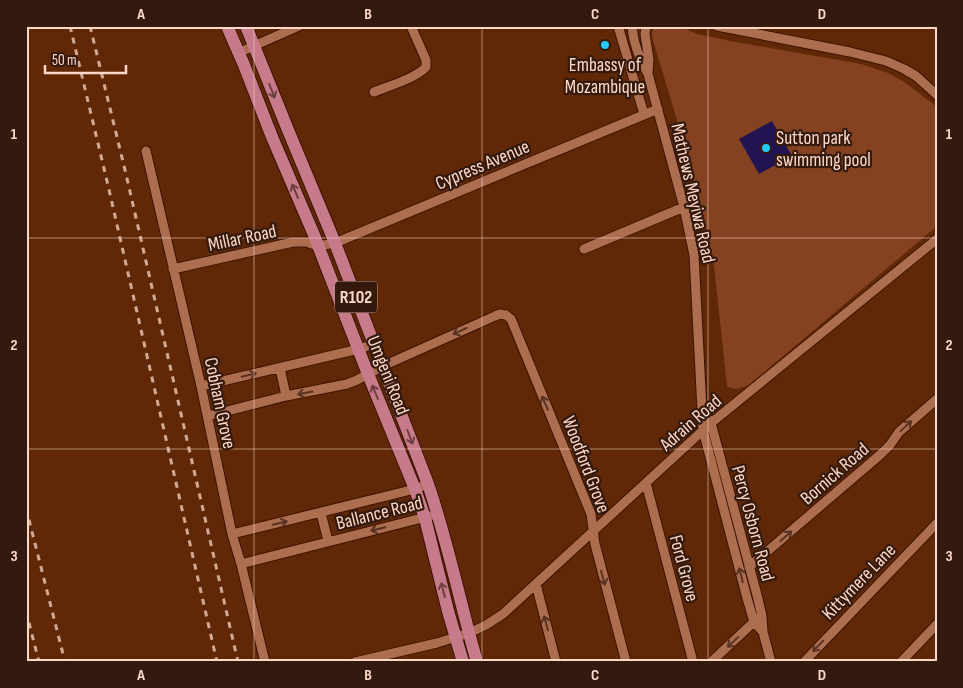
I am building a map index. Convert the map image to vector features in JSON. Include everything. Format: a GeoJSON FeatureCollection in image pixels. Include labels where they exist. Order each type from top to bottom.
{"type":"FeatureCollection","features":[{"type":"Feature","properties":{"kind":"main road","name":"Umgeni Road"},"geometry":{"type":"LineString","coordinates":[[227,26],[416,489],[463,662]]}},
{"type":"Feature","properties":{"kind":"main road","name":"Umgeni Road"},"geometry":{"type":"LineString","coordinates":[[246,26],[335,243],[428,484],[438,513],[477,662]]}},
{"type":"Feature","properties":{"kind":"main road"},"geometry":{"type":"LineString","coordinates":[[272,136],[288,130]]}},
{"type":"Feature","properties":{"kind":"street"},"geometry":{"type":"LineString","coordinates":[[238,53],[299,26]]}},
{"type":"Feature","properties":{"kind":"street"},"geometry":{"type":"LineString","coordinates":[[374,92],[415,76],[426,67],[426,60],[411,26]]}},
{"type":"Feature","properties":{"kind":"street"},"geometry":{"type":"LineString","coordinates":[[618,26],[644,114]]}},
{"type":"Feature","properties":{"kind":"street","name":"Mathews Meyiwa Road"},"geometry":{"type":"LineString","coordinates":[[632,26],[632,32],[642,63],[648,74],[658,109],[684,207],[694,256],[703,430]]}},
{"type":"Feature","properties":{"kind":"street","name":"Mathews Meyiwa Road"},"geometry":{"type":"LineString","coordinates":[[646,26],[645,34],[649,60],[648,74]]}},
{"type":"Feature","properties":{"kind":"street"},"geometry":{"type":"LineString","coordinates":[[717,26],[850,52],[886,61],[937,86]]}},
{"type":"Feature","properties":{"kind":"street"},"geometry":{"type":"LineString","coordinates":[[916,76],[937,95]]}},
{"type":"Feature","properties":{"kind":"street","name":"Cypress Avenue"},"geometry":{"type":"LineString","coordinates":[[318,246],[335,243],[658,109]]}},
{"type":"Feature","properties":{"kind":"street","name":"Cobham Grove"},"geometry":{"type":"LineString","coordinates":[[146,151],[208,416],[232,534],[265,662]]}},
{"type":"Feature","properties":{"kind":"street"},"geometry":{"type":"LineString","coordinates":[[584,250],[684,207]]}},
{"type":"Feature","properties":{"kind":"street","name":"Adrain Road"},"geometry":{"type":"LineString","coordinates":[[355,662],[437,643],[469,633],[503,614],[711,423],[937,239]]}},
{"type":"Feature","properties":{"kind":"street","name":"Millar Road"},"geometry":{"type":"LineString","coordinates":[[173,269],[294,242],[306,242],[318,246]]}},
{"type":"Feature","properties":{"kind":"street","name":"Woodford Grove"},"geometry":{"type":"LineString","coordinates":[[383,366],[500,314],[506,315],[511,320],[591,514],[595,544],[626,662]]}},
{"type":"Feature","properties":{"kind":"street"},"geometry":{"type":"LineString","coordinates":[[201,386],[358,350],[374,344]]}},
{"type":"Feature","properties":{"kind":"street"},"geometry":{"type":"LineString","coordinates":[[208,416],[286,396],[346,384],[383,366]]}},
{"type":"Feature","properties":{"kind":"street"},"geometry":{"type":"LineString","coordinates":[[280,368],[286,396]]}},
{"type":"Feature","properties":{"kind":"street","name":"Bornick Road"},"geometry":{"type":"LineString","coordinates":[[749,567],[881,454],[899,432],[937,399]]}},
{"type":"Feature","properties":{"kind":"street"},"geometry":{"type":"LineString","coordinates":[[703,412],[711,423]]}},
{"type":"Feature","properties":{"kind":"street","name":"Percy Osborn Road"},"geometry":{"type":"LineString","coordinates":[[711,423],[762,616],[762,632],[772,662]]}},
{"type":"Feature","properties":{"kind":"street","name":"Percy Osborn Road"},"geometry":{"type":"LineString","coordinates":[[703,430],[754,622],[762,632]]}},
{"type":"Feature","properties":{"kind":"street","name":"Ford Grove"},"geometry":{"type":"LineString","coordinates":[[646,483],[693,662]]}},
{"type":"Feature","properties":{"kind":"street","name":"Ballance Road"},"geometry":{"type":"LineString","coordinates":[[232,534],[416,489],[428,484]]}},
{"type":"Feature","properties":{"kind":"street","name":"Ballance Road"},"geometry":{"type":"LineString","coordinates":[[321,513],[328,541]]}},
{"type":"Feature","properties":{"kind":"street","name":"Ballance Road"},"geometry":{"type":"LineString","coordinates":[[241,564],[425,518],[438,513]]}},
{"type":"Feature","properties":{"kind":"street","name":"Kittymere Lane"},"geometry":{"type":"LineString","coordinates":[[804,662],[937,523]]}},
{"type":"Feature","properties":{"kind":"street"},"geometry":{"type":"LineString","coordinates":[[536,584],[556,662]]}},
{"type":"Feature","properties":{"kind":"street"},"geometry":{"type":"LineString","coordinates":[[712,662],[762,616]]}},
{"type":"Feature","properties":{"kind":"street"},"geometry":{"type":"LineString","coordinates":[[901,662],[937,624]]}},
{"type":"Feature","properties":{"kind":"shaded area"},"geometry":{"type":"Polygon","coordinates":[[[653,26],[679,26],[697,34],[730,41],[861,64],[888,73],[903,81],[937,107],[937,226],[749,385],[741,388],[735,389],[727,386],[714,266],[700,203],[652,37],[653,26]]]}},
{"type":"Feature","properties":{"kind":"shaded area","name":"Sutton park swimming pool"},"geometry":{"type":"Polygon","coordinates":[[[772,121],[792,156],[759,174],[739,139],[772,121]]]}},
{"type":"Feature","properties":{"kind":"railway"},"geometry":{"type":"LineString","coordinates":[[70,26],[217,662]]}},
{"type":"Feature","properties":{"kind":"railway"},"geometry":{"type":"LineString","coordinates":[[90,26],[238,662]]}},
{"type":"Feature","properties":{"kind":"railway"},"geometry":{"type":"LineString","coordinates":[[26,508],[65,662]]}},
{"type":"Feature","properties":{"kind":"railway"},"geometry":{"type":"LineString","coordinates":[[26,611],[39,662]]}},
{"type":"Feature","properties":{"kind":"place","name":"Embassy of Mozambique"},"geometry":{"type":"Point","coordinates":[605,45]}},
{"type":"Feature","properties":{"kind":"place","name":"Sutton park swimming pool"},"geometry":{"type":"Point","coordinates":[766,148]}}]}
